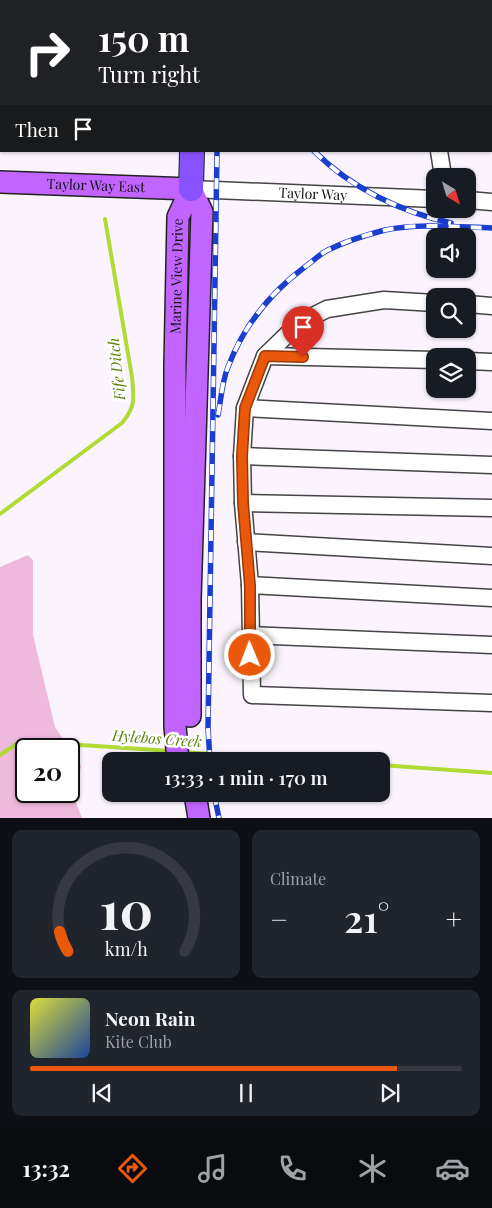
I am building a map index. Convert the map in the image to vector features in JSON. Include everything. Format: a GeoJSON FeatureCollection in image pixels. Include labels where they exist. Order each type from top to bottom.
{"type":"FeatureCollection","features":[{"type":"Feature","properties":{"kind":"highway"},"geometry":{"type":"LineString","coordinates":[[191,189],[192,152]]}},
{"type":"Feature","properties":{"kind":"main road","name":"Taylor Way East"},"geometry":{"type":"LineString","coordinates":[[0,182],[191,189]]}},
{"type":"Feature","properties":{"kind":"main road","name":"Marine View Drive"},"geometry":{"type":"LineString","coordinates":[[179,752],[183,726],[175,365],[178,216],[191,189]]}},
{"type":"Feature","properties":{"kind":"main road","name":"Marine View Drive"},"geometry":{"type":"LineString","coordinates":[[183,726],[190,752]]}},
{"type":"Feature","properties":{"kind":"main road"},"geometry":{"type":"LineString","coordinates":[[181,802],[183,818]]}},
{"type":"Feature","properties":{"kind":"main road"},"geometry":{"type":"LineString","coordinates":[[196,802],[198,818]]}},
{"type":"Feature","properties":{"kind":"street"},"geometry":{"type":"LineString","coordinates":[[439,152],[442,168]]}},
{"type":"Feature","properties":{"kind":"street","name":"Taylor Way"},"geometry":{"type":"LineString","coordinates":[[191,189],[426,199]]}},
{"type":"Feature","properties":{"kind":"street"},"geometry":{"type":"LineString","coordinates":[[476,201],[492,202]]}},
{"type":"Feature","properties":{"kind":"street"},"geometry":{"type":"LineString","coordinates":[[426,302],[384,300],[327,309],[299,323],[265,356],[245,408],[242,456],[243,503],[250,586],[252,695],[492,702]]}},
{"type":"Feature","properties":{"kind":"street"},"geometry":{"type":"LineString","coordinates":[[476,305],[492,306]]}},
{"type":"Feature","properties":{"kind":"street"},"geometry":{"type":"LineString","coordinates":[[265,356],[426,360]]}},
{"type":"Feature","properties":{"kind":"street"},"geometry":{"type":"LineString","coordinates":[[476,361],[492,362]]}},
{"type":"Feature","properties":{"kind":"street"},"geometry":{"type":"LineString","coordinates":[[245,408],[492,421]]}},
{"type":"Feature","properties":{"kind":"street"},"geometry":{"type":"LineString","coordinates":[[242,456],[492,465]]}},
{"type":"Feature","properties":{"kind":"street"},"geometry":{"type":"LineString","coordinates":[[243,503],[492,508]]}},
{"type":"Feature","properties":{"kind":"street"},"geometry":{"type":"LineString","coordinates":[[246,542],[492,556]]}},
{"type":"Feature","properties":{"kind":"street"},"geometry":{"type":"LineString","coordinates":[[250,586],[492,598]]}},
{"type":"Feature","properties":{"kind":"street"},"geometry":{"type":"LineString","coordinates":[[250,635],[492,645]]}},
{"type":"Feature","properties":{"kind":"shaded area"},"geometry":{"type":"Polygon","coordinates":[[[28,555],[33,560],[33,635],[55,727],[62,738],[15,738],[15,803],[76,803],[82,818],[0,818],[0,567],[28,555]]]}},
{"type":"Feature","properties":{"kind":"waterway","name":"Fife Ditch"},"geometry":{"type":"LineString","coordinates":[[0,514],[122,423],[132,407],[132,377],[105,219]]}},
{"type":"Feature","properties":{"kind":"waterway","name":"Hylebos Creek"},"geometry":{"type":"LineString","coordinates":[[0,755],[21,741],[171,751]]}},
{"type":"Feature","properties":{"kind":"waterway","name":"Hylebos Creek"},"geometry":{"type":"LineString","coordinates":[[390,766],[492,773]]}},
{"type":"Feature","properties":{"kind":"railway"},"geometry":{"type":"LineString","coordinates":[[209,752],[208,728],[217,152]]}},
{"type":"Feature","properties":{"kind":"railway"},"geometry":{"type":"LineString","coordinates":[[315,152],[344,176],[378,197],[414,212],[451,223]]}},
{"type":"Feature","properties":{"kind":"railway"},"geometry":{"type":"LineString","coordinates":[[218,415],[226,372],[250,323],[281,287],[322,253],[356,238],[398,228],[438,226],[492,228]]}},
{"type":"Feature","properties":{"kind":"railway"},"geometry":{"type":"LineString","coordinates":[[216,802],[219,818]]}},
{"type":"Feature","properties":{"kind":"route"},"geometry":{"type":"LineString","coordinates":[[250,655],[250,586],[243,503],[242,456],[245,408],[265,356],[303,357]]}}]}
